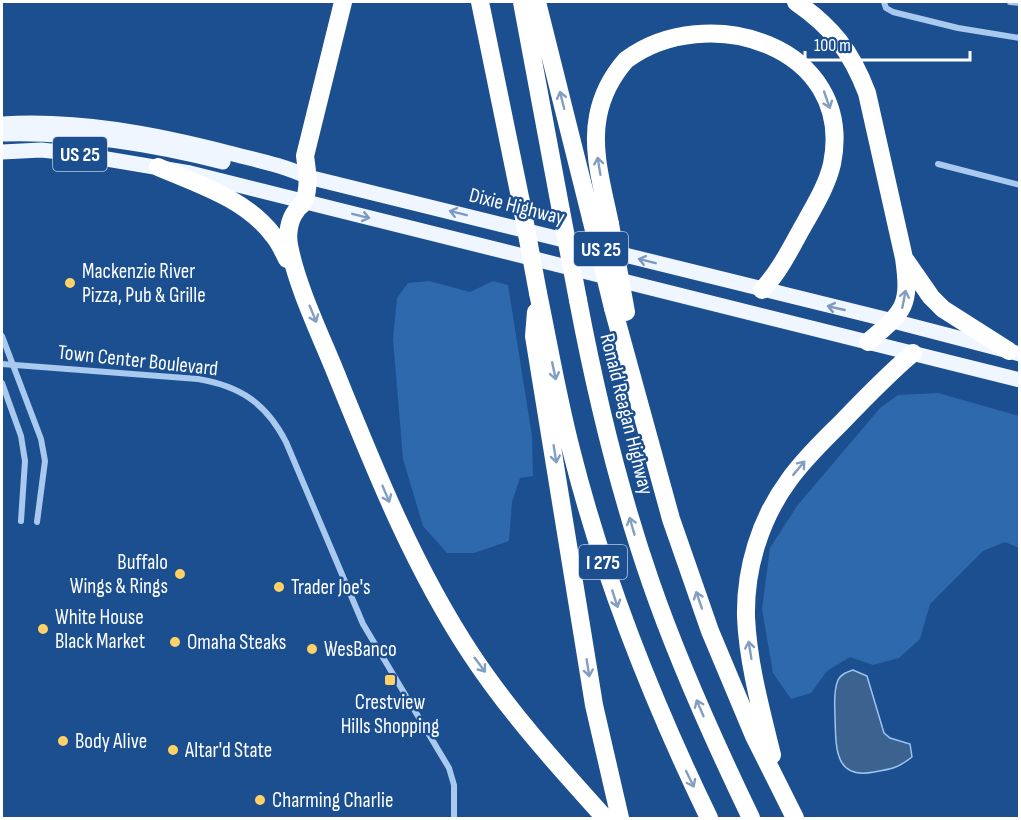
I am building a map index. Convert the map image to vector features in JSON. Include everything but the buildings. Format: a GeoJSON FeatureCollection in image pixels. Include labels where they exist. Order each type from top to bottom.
{"type":"FeatureCollection","features":[{"type":"Feature","properties":{"kind":"highway"},"geometry":{"type":"LineString","coordinates":[[343,2],[305,156],[308,177],[304,201],[295,212],[288,235],[299,280],[402,532],[432,590],[472,654],[527,728],[605,819]]}},
{"type":"Feature","properties":{"kind":"highway","name":"I 275"},"geometry":{"type":"LineString","coordinates":[[480,2],[571,452],[615,599],[669,735],[709,819]]}},
{"type":"Feature","properties":{"kind":"highway","name":"Ronald Reagan Highway"},"geometry":{"type":"LineString","coordinates":[[522,2],[578,300],[610,451],[651,584],[708,729],[751,819]]}},
{"type":"Feature","properties":{"kind":"highway"},"geometry":{"type":"LineString","coordinates":[[537,2],[591,218],[620,310]]}},
{"type":"Feature","properties":{"kind":"highway"},"geometry":{"type":"LineString","coordinates":[[796,2],[835,35],[848,52],[859,73],[867,93],[904,258],[907,282],[905,304],[893,321],[868,342]]}},
{"type":"Feature","properties":{"kind":"highway"},"geometry":{"type":"LineString","coordinates":[[762,290],[775,276],[824,187],[832,164],[834,140],[834,123],[829,104],[821,83],[812,69],[776,35],[740,22],[701,20],[682,24],[663,31],[649,40],[633,52],[616,72],[604,93],[598,116],[596,135],[598,161],[610,224],[620,310],[649,442],[671,519],[710,631],[754,736],[795,819]]}},
{"type":"Feature","properties":{"kind":"highway"},"geometry":{"type":"LineString","coordinates":[[158,167],[216,193],[251,212],[275,237],[299,280]]}},
{"type":"Feature","properties":{"kind":"highway"},"geometry":{"type":"LineString","coordinates":[[904,258],[942,309],[1014,353]]}},
{"type":"Feature","properties":{"kind":"highway"},"geometry":{"type":"LineString","coordinates":[[538,293],[534,336],[594,705],[620,819]]}},
{"type":"Feature","properties":{"kind":"highway"},"geometry":{"type":"LineString","coordinates":[[780,789],[754,676],[748,638],[747,587],[753,553],[762,528],[789,479],[872,391],[913,353]]}},
{"type":"Feature","properties":{"kind":"main road","name":"Dixie Highway"},"geometry":{"type":"LineString","coordinates":[[2,124],[61,123],[187,142],[290,169],[308,177],[1014,353]]}},
{"type":"Feature","properties":{"kind":"main road"},"geometry":{"type":"LineString","coordinates":[[2,134],[59,134],[96,139],[211,159],[292,179],[308,177]]}},
{"type":"Feature","properties":{"kind":"main road","name":"US 25"},"geometry":{"type":"LineString","coordinates":[[2,152],[41,150],[72,153],[190,173],[1020,380]]}},
{"type":"Feature","properties":{"kind":"street"},"geometry":{"type":"LineString","coordinates":[[885,2],[886,8],[894,12],[958,28],[1020,39]]}},
{"type":"Feature","properties":{"kind":"street"},"geometry":{"type":"LineString","coordinates":[[1010,2],[1020,3]]}},
{"type":"Feature","properties":{"kind":"street"},"geometry":{"type":"LineString","coordinates":[[938,165],[1020,185]]}},
{"type":"Feature","properties":{"kind":"street"},"geometry":{"type":"LineString","coordinates":[[2,336],[41,439],[45,461],[37,522]]}},
{"type":"Feature","properties":{"kind":"street","name":"Town Center Boulevard"},"geometry":{"type":"LineString","coordinates":[[2,364],[198,379],[221,383],[241,392],[260,405],[276,423],[286,442],[363,624],[449,768],[454,784],[454,819]]}},
{"type":"Feature","properties":{"kind":"street"},"geometry":{"type":"LineString","coordinates":[[2,383],[21,436],[26,462],[21,521]]}},
{"type":"Feature","properties":{"kind":"shaded area"},"geometry":{"type":"Polygon","coordinates":[[[429,281],[470,292],[493,281],[508,285],[532,436],[533,476],[520,478],[512,502],[509,541],[474,553],[447,553],[423,526],[403,459],[393,339],[397,298],[408,283],[429,281]]]}},
{"type":"Feature","properties":{"kind":"shaded area"},"geometry":{"type":"Polygon","coordinates":[[[938,393],[1019,416],[1019,548],[1005,542],[983,551],[930,604],[920,639],[899,658],[873,665],[850,657],[827,671],[811,693],[791,699],[773,673],[762,609],[770,548],[797,506],[880,408],[898,395],[938,393]]]}},
{"type":"Feature","properties":{"kind":"shaded area"},"geometry":{"type":"Polygon","coordinates":[[[853,670],[867,676],[884,733],[890,738],[910,744],[912,757],[899,766],[861,773],[851,771],[840,759],[836,739],[835,689],[841,676],[853,670]]]}},
{"type":"Feature","properties":{"kind":"place","name":"Mackenzie River Pizza, Pub & Grille"},"geometry":{"type":"Point","coordinates":[70,283]}},
{"type":"Feature","properties":{"kind":"place","name":"Buffalo Wings & Rings"},"geometry":{"type":"Point","coordinates":[180,574]}},
{"type":"Feature","properties":{"kind":"place","name":"Trader Joe's"},"geometry":{"type":"Point","coordinates":[279,587]}},
{"type":"Feature","properties":{"kind":"place","name":"White House Black Market"},"geometry":{"type":"Point","coordinates":[43,629]}},
{"type":"Feature","properties":{"kind":"place","name":"Omaha Steaks"},"geometry":{"type":"Point","coordinates":[175,642]}},
{"type":"Feature","properties":{"kind":"place","name":"WesBanco"},"geometry":{"type":"Point","coordinates":[312,649]}},
{"type":"Feature","properties":{"kind":"place","name":"Crestview Hills Shopping"},"geometry":{"type":"Point","coordinates":[390,680]}},
{"type":"Feature","properties":{"kind":"place","name":"Body Alive"},"geometry":{"type":"Point","coordinates":[63,741]}},
{"type":"Feature","properties":{"kind":"place","name":"Altar'd State"},"geometry":{"type":"Point","coordinates":[173,750]}},
{"type":"Feature","properties":{"kind":"place","name":"Charming Charlie"},"geometry":{"type":"Point","coordinates":[260,800]}}]}
